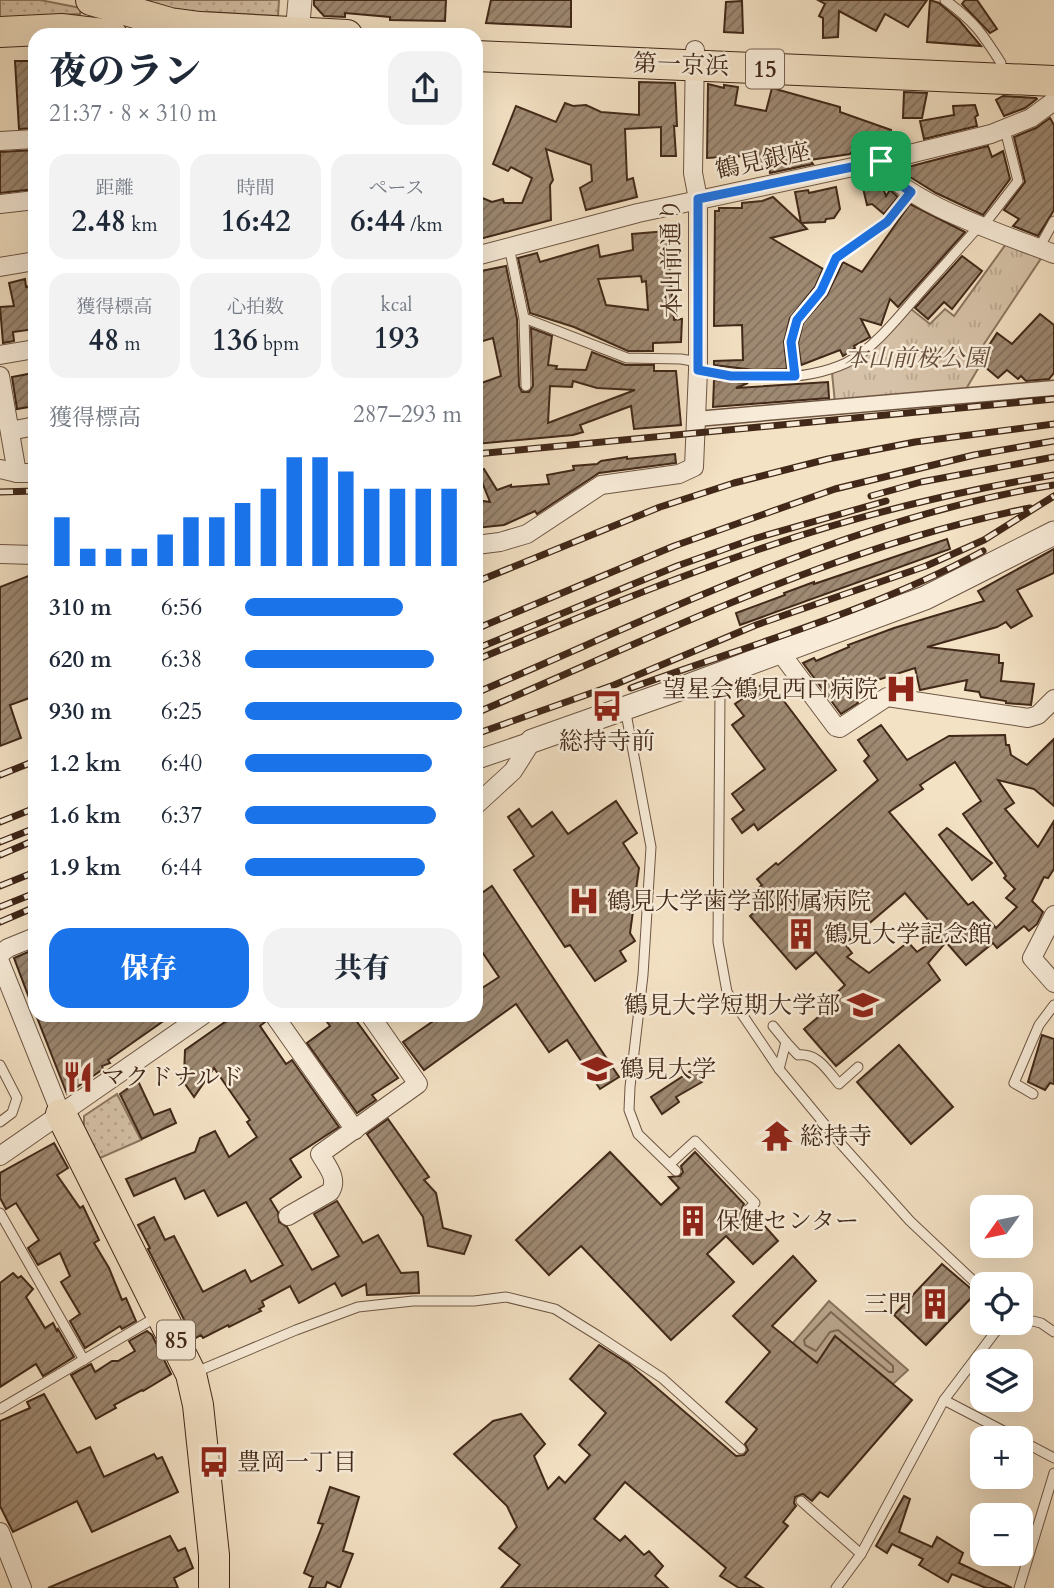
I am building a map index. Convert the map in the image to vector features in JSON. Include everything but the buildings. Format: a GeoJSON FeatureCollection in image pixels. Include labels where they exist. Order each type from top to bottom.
{"type":"FeatureCollection","features":[{"type":"Feature","properties":{"kind":"main road"},"geometry":{"type":"LineString","coordinates":[[91,0],[170,23],[215,28]]}},
{"type":"Feature","properties":{"kind":"main road"},"geometry":{"type":"LineString","coordinates":[[0,32],[28,31]]}},
{"type":"Feature","properties":{"kind":"main road","name":"第一京浜"},"geometry":{"type":"LineString","coordinates":[[483,41],[694,58],[1054,81]]}},
{"type":"Feature","properties":{"kind":"main road","name":"第一京浜"},"geometry":{"type":"LineString","coordinates":[[483,57],[1054,65]]}},
{"type":"Feature","properties":{"kind":"main road","name":"85"},"geometry":{"type":"LineString","coordinates":[[61,1114],[191,1374],[198,1405],[213,1542],[214,1588]]}},
{"type":"Feature","properties":{"kind":"street"},"geometry":{"type":"LineString","coordinates":[[298,28],[300,0]]}},
{"type":"Feature","properties":{"kind":"street","name":"本山前通り"},"geometry":{"type":"LineString","coordinates":[[483,544],[527,534],[601,485],[679,474],[694,467],[698,366],[698,199],[693,173],[694,58]]}},
{"type":"Feature","properties":{"kind":"street","name":"鶴見銀座"},"geometry":{"type":"LineString","coordinates":[[483,254],[698,199],[881,161],[1005,130],[1031,118],[1054,101]]}},
{"type":"Feature","properties":{"kind":"street"},"geometry":{"type":"LineString","coordinates":[[0,141],[28,139]]}},
{"type":"Feature","properties":{"kind":"street"},"geometry":{"type":"LineString","coordinates":[[881,161],[887,175],[943,210],[1047,251]]}},
{"type":"Feature","properties":{"kind":"street"},"geometry":{"type":"LineString","coordinates":[[0,205],[28,201]]}},
{"type":"Feature","properties":{"kind":"street"},"geometry":{"type":"LineString","coordinates":[[0,268],[28,262]]}},
{"type":"Feature","properties":{"kind":"street"},"geometry":{"type":"LineString","coordinates":[[0,355],[28,350]]}},
{"type":"Feature","properties":{"kind":"street"},"geometry":{"type":"LineString","coordinates":[[0,376],[10,431],[8,471],[28,472]]}},
{"type":"Feature","properties":{"kind":"street"},"geometry":{"type":"LineString","coordinates":[[696,419],[1054,387]]}},
{"type":"Feature","properties":{"kind":"street"},"geometry":{"type":"LineString","coordinates":[[10,431],[28,427]]}},
{"type":"Feature","properties":{"kind":"street"},"geometry":{"type":"LineString","coordinates":[[483,758],[713,677],[925,598],[1054,533]]}},
{"type":"Feature","properties":{"kind":"street"},"geometry":{"type":"LineString","coordinates":[[0,554],[28,555]]}},
{"type":"Feature","properties":{"kind":"street"},"geometry":{"type":"LineString","coordinates":[[780,652],[836,727],[840,728],[887,697],[1028,718],[1038,715],[1054,699]]}},
{"type":"Feature","properties":{"kind":"street"},"geometry":{"type":"LineString","coordinates":[[483,799],[513,771],[532,741]]}},
{"type":"Feature","properties":{"kind":"street"},"geometry":{"type":"LineString","coordinates":[[1054,915],[1032,958],[1054,983]]}},
{"type":"Feature","properties":{"kind":"street"},"geometry":{"type":"LineString","coordinates":[[0,954],[28,940]]}},
{"type":"Feature","properties":{"kind":"street"},"geometry":{"type":"LineString","coordinates":[[0,962],[61,1114]]}},
{"type":"Feature","properties":{"kind":"street"},"geometry":{"type":"LineString","coordinates":[[0,1156],[193,1022]]}},
{"type":"Feature","properties":{"kind":"street"},"geometry":{"type":"LineString","coordinates":[[279,1022],[355,1130]]}},
{"type":"Feature","properties":{"kind":"street"},"geometry":{"type":"LineString","coordinates":[[288,1216],[330,1192],[335,1183],[320,1154],[418,1084],[375,1022]]}},
{"type":"Feature","properties":{"kind":"street"},"geometry":{"type":"LineString","coordinates":[[0,1531],[22,1588]]}},
{"type":"Feature","properties":{"kind":"lane"},"geometry":{"type":"LineString","coordinates":[[945,0],[968,17],[1001,63]]}},
{"type":"Feature","properties":{"kind":"lane"},"geometry":{"type":"LineString","coordinates":[[524,318],[626,358],[681,359],[731,376],[795,376],[811,374],[847,362],[884,334],[1018,181],[1005,130]]}},
{"type":"Feature","properties":{"kind":"lane"},"geometry":{"type":"LineString","coordinates":[[795,376],[791,342],[797,320],[821,291],[836,258],[887,222],[911,192]]}},
{"type":"Feature","properties":{"kind":"lane"},"geometry":{"type":"LineString","coordinates":[[1047,251],[1054,221]]}},
{"type":"Feature","properties":{"kind":"lane"},"geometry":{"type":"LineString","coordinates":[[509,247],[524,318],[526,386]]}},
{"type":"Feature","properties":{"kind":"lane"},"geometry":{"type":"LineString","coordinates":[[713,677],[720,695],[718,942],[727,992],[779,1069],[910,1221],[970,1278]]}},
{"type":"Feature","properties":{"kind":"lane"},"geometry":{"type":"LineString","coordinates":[[625,707],[652,847],[643,975],[629,1110],[638,1135],[673,1168],[695,1141],[755,1203],[749,1209]]}},
{"type":"Feature","properties":{"kind":"lane"},"geometry":{"type":"LineString","coordinates":[[1033,1094],[1014,1083],[1039,1025],[1054,1005]]}},
{"type":"Feature","properties":{"kind":"lane"},"geometry":{"type":"LineString","coordinates":[[773,1026],[798,1055],[816,1057],[839,1084],[858,1067]]}},
{"type":"Feature","properties":{"kind":"lane"},"geometry":{"type":"LineString","coordinates":[[779,1069],[786,1042]]}},
{"type":"Feature","properties":{"kind":"lane"},"geometry":{"type":"LineString","coordinates":[[0,1065],[18,1098],[12,1113],[0,1122]]}},
{"type":"Feature","properties":{"kind":"lane"},"geometry":{"type":"LineString","coordinates":[[0,1213],[84,1360]]}},
{"type":"Feature","properties":{"kind":"lane"},"geometry":{"type":"LineString","coordinates":[[191,1374],[358,1307],[414,1301],[474,1301],[506,1297],[555,1309],[600,1337],[662,1378],[741,1449]]}},
{"type":"Feature","properties":{"kind":"lane"},"geometry":{"type":"LineString","coordinates":[[0,1409],[162,1314]]}},
{"type":"Feature","properties":{"kind":"lane"},"geometry":{"type":"LineString","coordinates":[[1033,1321],[1054,1332]]}},
{"type":"Feature","properties":{"kind":"lane"},"geometry":{"type":"LineString","coordinates":[[836,1588],[861,1554],[944,1400],[993,1335]]}},
{"type":"Feature","properties":{"kind":"lane"},"geometry":{"type":"LineString","coordinates":[[944,1400],[994,1426]]}},
{"type":"Feature","properties":{"kind":"lane"},"geometry":{"type":"LineString","coordinates":[[1033,1447],[1054,1458]]}},
{"type":"Feature","properties":{"kind":"lane"},"geometry":{"type":"LineString","coordinates":[[1019,1588],[1054,1473]]}},
{"type":"Feature","properties":{"kind":"lane"},"geometry":{"type":"LineString","coordinates":[[801,1501],[861,1554]]}},
{"type":"Feature","properties":{"kind":"green space"},"geometry":{"type":"Polygon","coordinates":[[[0,0],[40,0],[81,8],[80,14],[0,18],[0,0]]]}},
{"type":"Feature","properties":{"kind":"green space"},"geometry":{"type":"Polygon","coordinates":[[[123,0],[279,0],[278,16],[208,12],[202,18],[123,0]]]}},
{"type":"Feature","properties":{"kind":"green space","name":"本山前桜公園"},"geometry":{"type":"Polygon","coordinates":[[[1006,244],[1042,257],[976,356],[982,362],[966,389],[835,403],[832,373],[866,353],[911,309],[930,324],[945,309],[954,316],[1006,244]]]}},
{"type":"Feature","properties":{"kind":"green space"},"geometry":{"type":"Polygon","coordinates":[[[117,1094],[141,1140],[100,1158],[84,1127],[84,1116],[117,1094]]]}},
{"type":"Feature","properties":{"kind":"water"},"geometry":{"type":"Polygon","coordinates":[[[829,1301],[908,1370],[893,1384],[835,1336],[817,1363],[792,1344],[829,1301]]]}},
{"type":"Feature","properties":{"kind":"railway"},"geometry":{"type":"LineString","coordinates":[[483,453],[1054,399]]}},
{"type":"Feature","properties":{"kind":"railway"},"geometry":{"type":"LineString","coordinates":[[483,579],[660,507],[734,483],[828,459],[915,442],[1054,424]]}},
{"type":"Feature","properties":{"kind":"railway"},"geometry":{"type":"LineString","coordinates":[[483,626],[674,546],[835,489],[974,455],[1054,441]]}},
{"type":"Feature","properties":{"kind":"railway"},"geometry":{"type":"LineString","coordinates":[[871,496],[921,482],[1054,457]]}},
{"type":"Feature","properties":{"kind":"railway"},"geometry":{"type":"LineString","coordinates":[[483,657],[719,563],[828,527],[978,489],[1054,475]]}},
{"type":"Feature","properties":{"kind":"railway"},"geometry":{"type":"LineString","coordinates":[[483,690],[759,571],[831,544],[978,500],[1054,485]]}},
{"type":"Feature","properties":{"kind":"railway"},"geometry":{"type":"LineString","coordinates":[[0,492],[28,491]]}},
{"type":"Feature","properties":{"kind":"railway"},"geometry":{"type":"LineString","coordinates":[[483,732],[614,685],[756,625],[926,566],[984,540],[1054,496]]}},
{"type":"Feature","properties":{"kind":"railway"},"geometry":{"type":"LineString","coordinates":[[483,646],[677,566],[753,539],[886,501]]}},
{"type":"Feature","properties":{"kind":"railway"},"geometry":{"type":"LineString","coordinates":[[483,710],[680,624],[817,569],[887,545],[1030,508]]}},
{"type":"Feature","properties":{"kind":"railway"},"geometry":{"type":"LineString","coordinates":[[631,688],[810,626],[898,592],[983,551]]}},
{"type":"Feature","properties":{"kind":"railway"},"geometry":{"type":"LineString","coordinates":[[0,775],[28,764]]}},
{"type":"Feature","properties":{"kind":"railway"},"geometry":{"type":"LineString","coordinates":[[0,822],[28,811]]}},
{"type":"Feature","properties":{"kind":"railway"},"geometry":{"type":"LineString","coordinates":[[0,842],[28,831]]}},
{"type":"Feature","properties":{"kind":"railway"},"geometry":{"type":"LineString","coordinates":[[0,855],[28,843]]}},
{"type":"Feature","properties":{"kind":"railway"},"geometry":{"type":"LineString","coordinates":[[0,886],[28,875]]}},
{"type":"Feature","properties":{"kind":"railway"},"geometry":{"type":"LineString","coordinates":[[0,907],[28,896]]}},
{"type":"Feature","properties":{"kind":"railway"},"geometry":{"type":"LineString","coordinates":[[0,922],[28,910]]}},
{"type":"Feature","properties":{"kind":"place","name":"望星会鶴見西口病院"},"geometry":{"type":"Point","coordinates":[901,689]}},
{"type":"Feature","properties":{"kind":"place","name":"総持寺前"},"geometry":{"type":"Point","coordinates":[607,706]}},
{"type":"Feature","properties":{"kind":"place","name":"鶴見大学歯学部附属病院"},"geometry":{"type":"Point","coordinates":[584,901]}},
{"type":"Feature","properties":{"kind":"place","name":"鶴見大学記念館"},"geometry":{"type":"Point","coordinates":[801,934]}},
{"type":"Feature","properties":{"kind":"place","name":"鶴見大学短期大学部"},"geometry":{"type":"Point","coordinates":[863,1005]}},
{"type":"Feature","properties":{"kind":"place","name":"鶴見大学"},"geometry":{"type":"Point","coordinates":[597,1069]}},
{"type":"Feature","properties":{"kind":"place","name":"マクドナルド"},"geometry":{"type":"Point","coordinates":[78,1077]}},
{"type":"Feature","properties":{"kind":"place","name":"総持寺"},"geometry":{"type":"Point","coordinates":[777,1136]}},
{"type":"Feature","properties":{"kind":"place","name":"保健センター"},"geometry":{"type":"Point","coordinates":[693,1221]}},
{"type":"Feature","properties":{"kind":"place","name":"三門"},"geometry":{"type":"Point","coordinates":[935,1304]}},
{"type":"Feature","properties":{"kind":"place","name":"豊岡一丁目"},"geometry":{"type":"Point","coordinates":[214,1462]}},
{"type":"Feature","properties":{"kind":"route"},"geometry":{"type":"LineString","coordinates":[[881,161],[887,175],[911,192],[887,222],[836,258],[821,291],[797,320],[793,329],[791,342],[795,376],[731,376],[698,370],[698,199],[881,161]]}}]}
